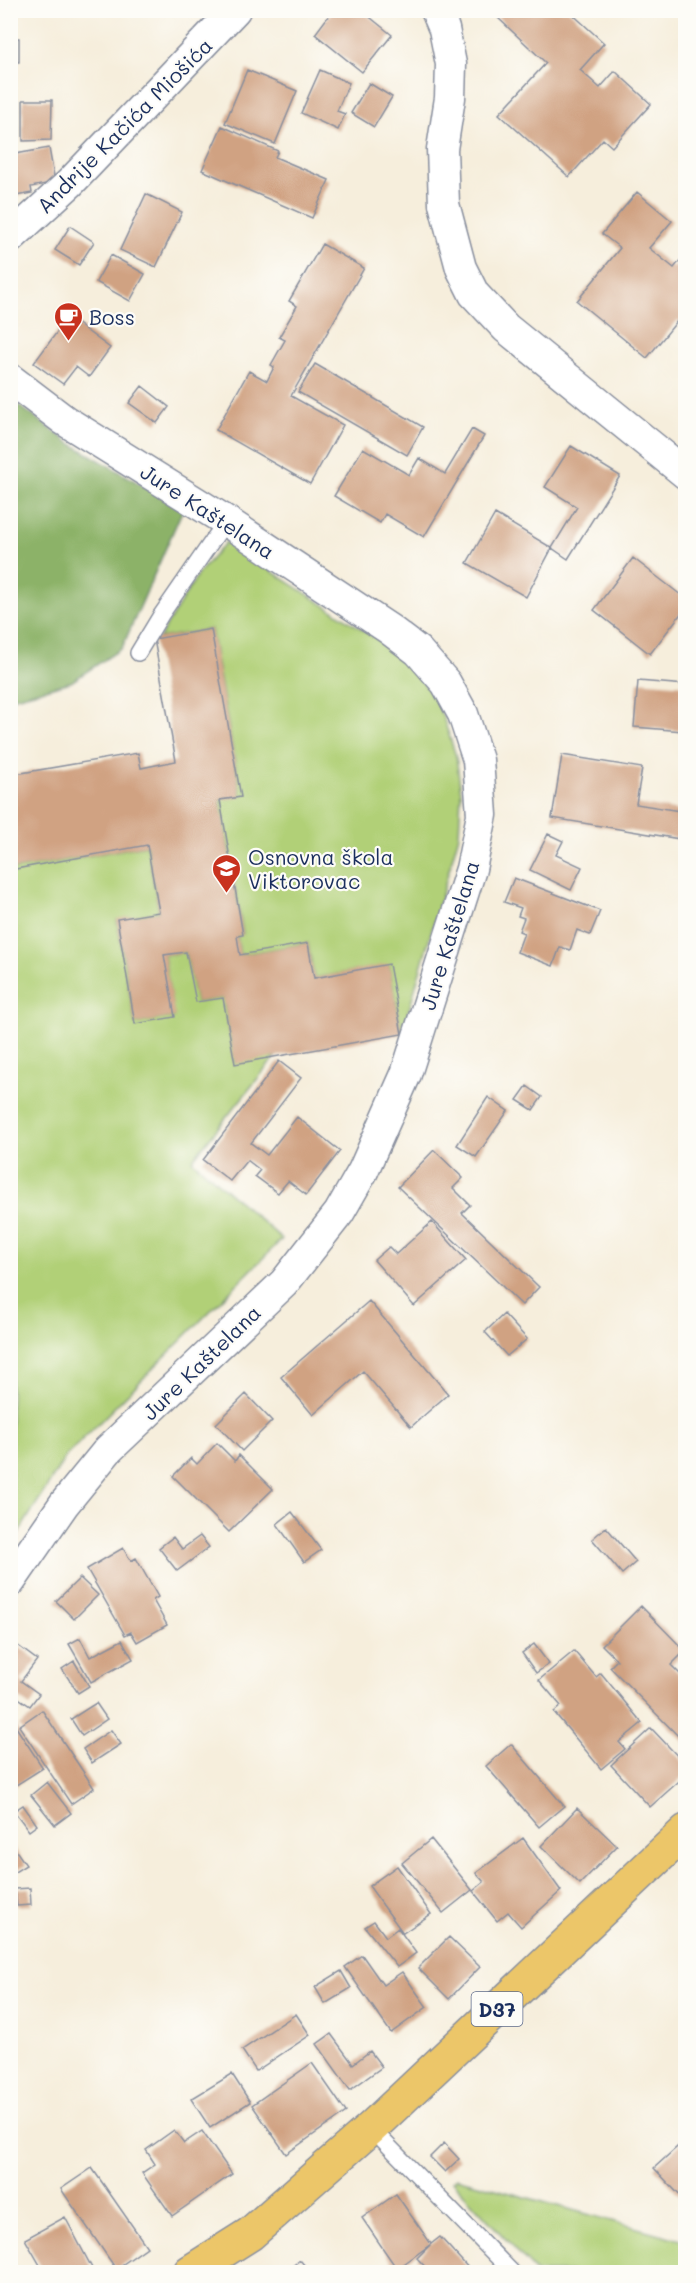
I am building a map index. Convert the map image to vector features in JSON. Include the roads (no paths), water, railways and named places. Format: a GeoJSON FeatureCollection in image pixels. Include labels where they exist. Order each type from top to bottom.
{"type":"FeatureCollection","features":[{"type":"Feature","properties":{"kind":"main road","name":"D37"},"geometry":{"type":"LineString","coordinates":[[190,2272],[250,2234],[371,2128],[686,1831]]}},
{"type":"Feature","properties":{"kind":"street","name":"Andrije Kačića Miošića"},"geometry":{"type":"LineString","coordinates":[[10,238],[70,183],[235,10]]}},
{"type":"Feature","properties":{"kind":"street"},"geometry":{"type":"LineString","coordinates":[[436,10],[444,29],[452,64],[450,98],[442,149],[444,204],[461,268],[474,294],[506,328],[686,474]]}},
{"type":"Feature","properties":{"kind":"street","name":"Jure Kaštelana"},"geometry":{"type":"LineString","coordinates":[[10,379],[64,420],[226,521],[389,629],[418,651],[446,683],[463,714],[478,760],[482,815],[471,869],[406,1074],[363,1171],[339,1213],[284,1283],[108,1450],[64,1504],[10,1582]]}},
{"type":"Feature","properties":{"kind":"lane"},"geometry":{"type":"LineString","coordinates":[[138,653],[161,615],[226,521]]}},
{"type":"Feature","properties":{"kind":"lane"},"geometry":{"type":"LineString","coordinates":[[371,2128],[512,2272]]}},
{"type":"Feature","properties":{"kind":"place","name":"Boss"},"geometry":{"type":"Point","coordinates":[68,342]}},
{"type":"Feature","properties":{"kind":"place","name":"Osnovna škola Viktorovac"},"geometry":{"type":"Point","coordinates":[227,894]}}]}
